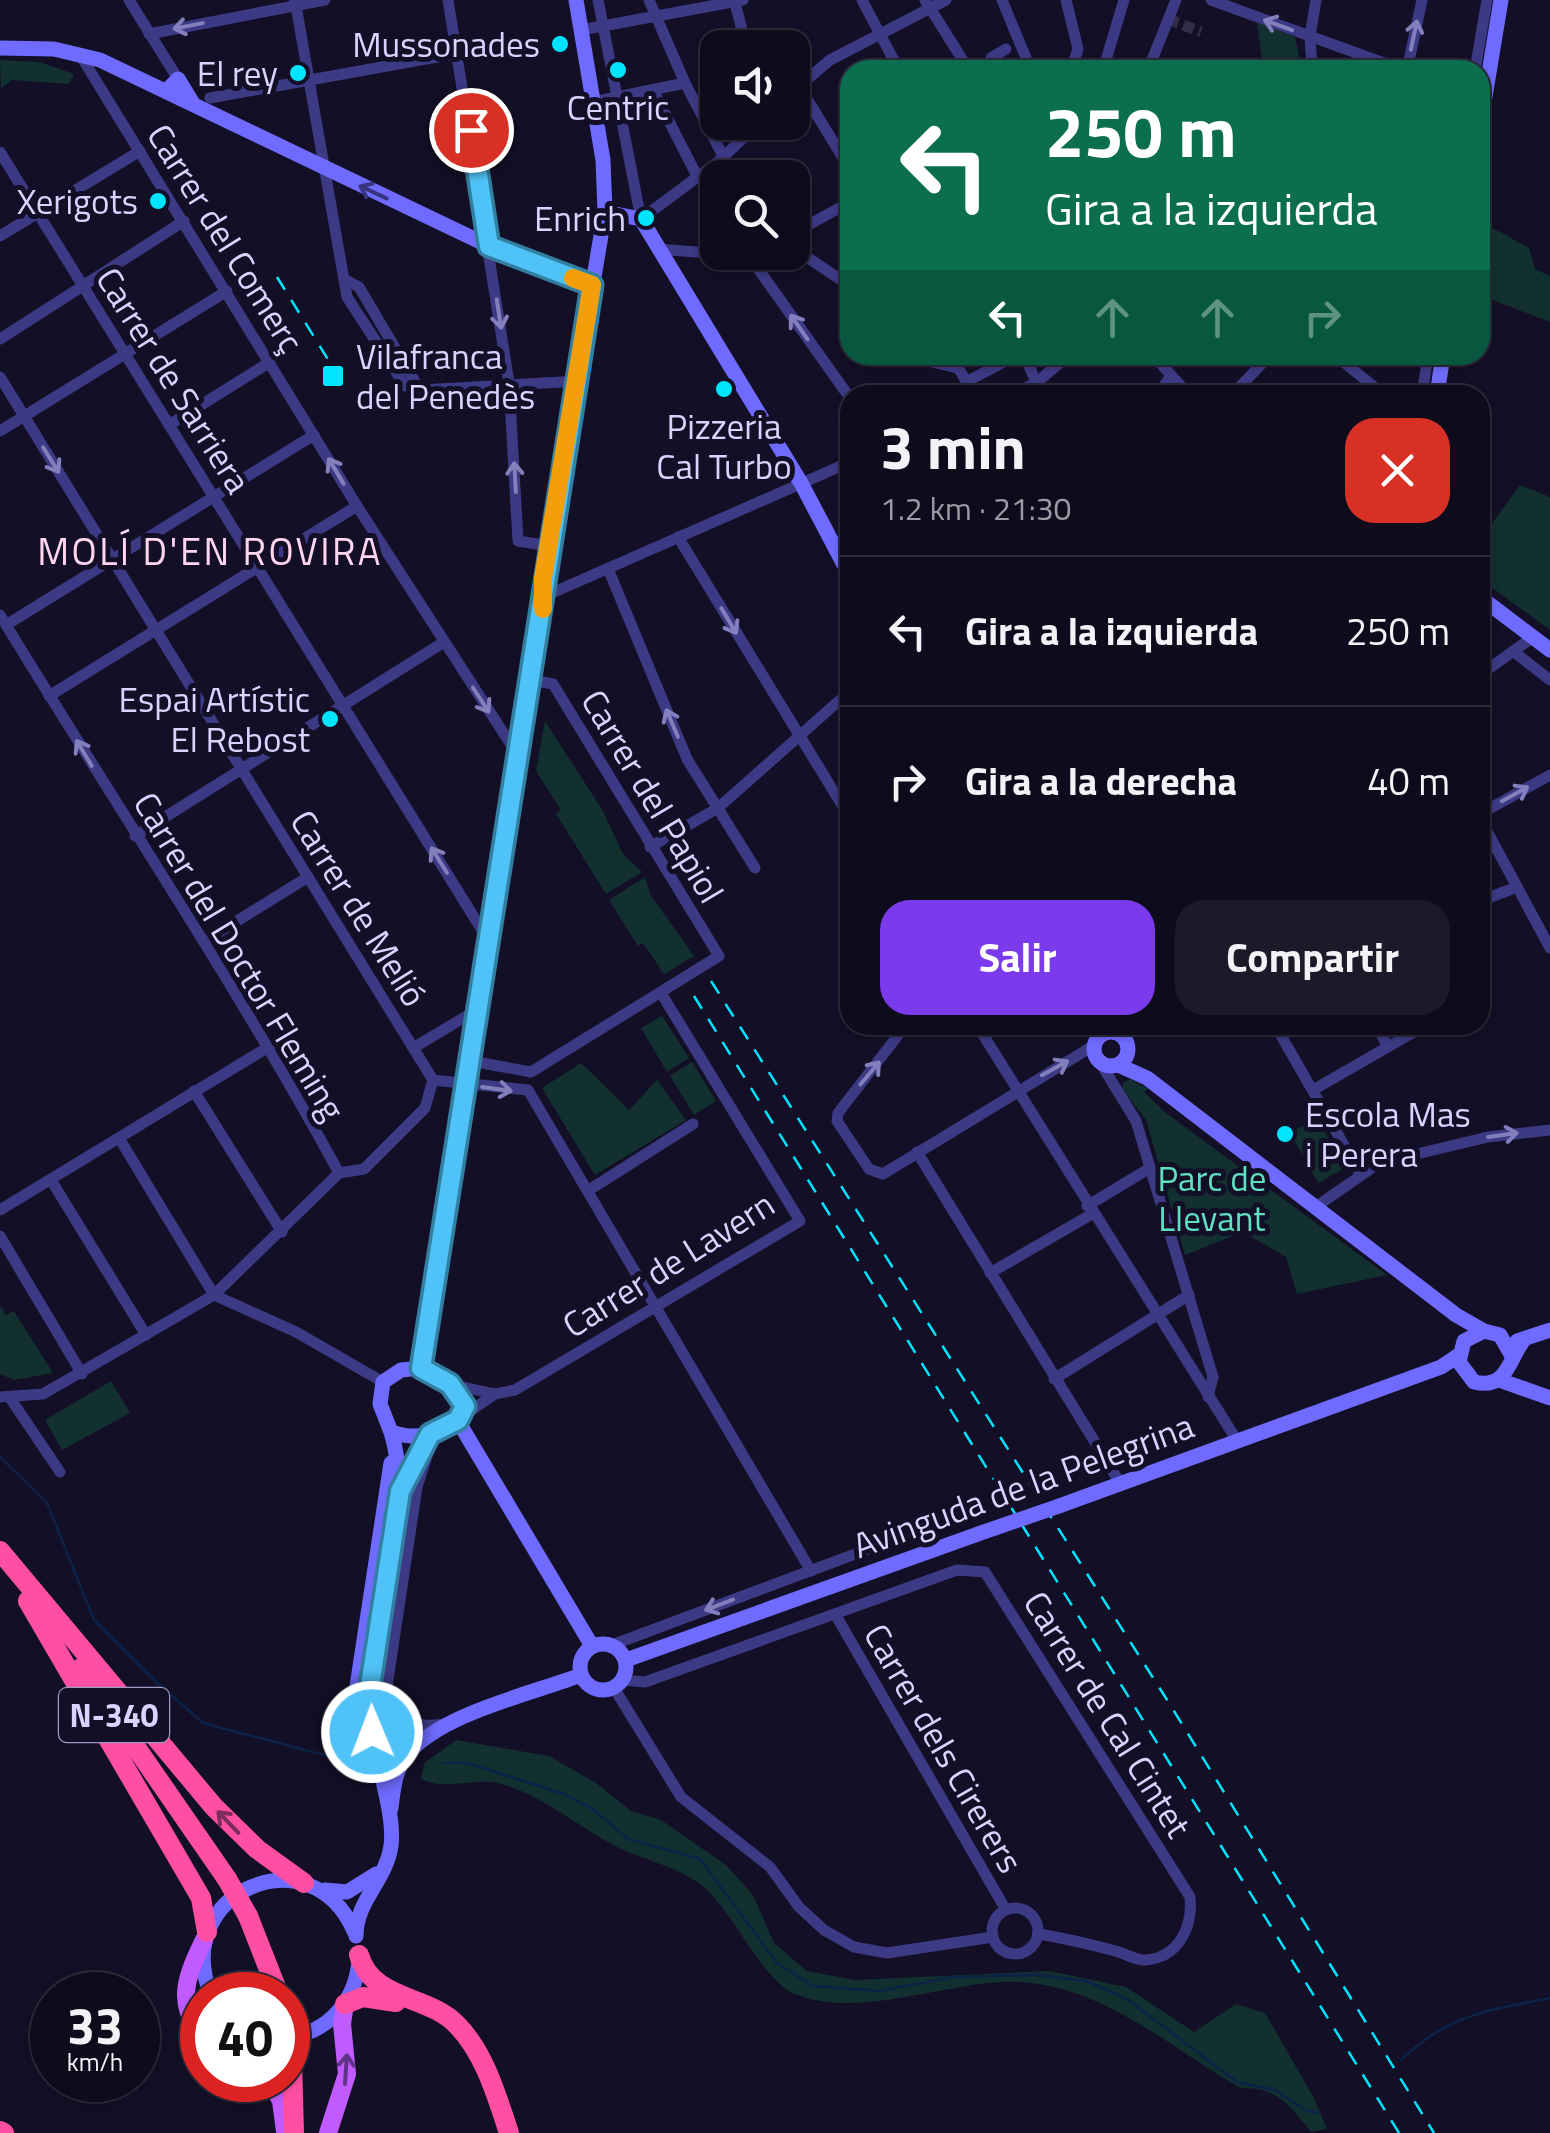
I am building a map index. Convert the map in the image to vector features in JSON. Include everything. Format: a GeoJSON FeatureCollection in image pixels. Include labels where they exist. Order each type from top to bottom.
{"type":"FeatureCollection","features":[{"type":"Feature","properties":{"kind":"highway","name":"N-340"},"geometry":{"type":"LineString","coordinates":[[0,1551],[227,1879],[248,1916],[270,1972]]}},
{"type":"Feature","properties":{"kind":"highway"},"geometry":{"type":"LineString","coordinates":[[0,1551],[214,1807],[257,1850],[308,1885]]}},
{"type":"Feature","properties":{"kind":"highway"},"geometry":{"type":"LineString","coordinates":[[0,1551],[201,1898],[206,1936]]}},
{"type":"Feature","properties":{"kind":"highway"},"geometry":{"type":"LineString","coordinates":[[358,1946],[365,1972],[378,1985],[433,2008],[458,2025],[479,2056],[508,2133]]}},
{"type":"Feature","properties":{"kind":"highway"},"geometry":{"type":"LineString","coordinates":[[345,2004],[363,1996],[392,2001],[446,2032],[470,2060],[496,2133]]}},
{"type":"Feature","properties":{"kind":"highway"},"geometry":{"type":"LineString","coordinates":[[293,2102],[294,2133]]}},
{"type":"Feature","properties":{"kind":"main road"},"geometry":{"type":"LineString","coordinates":[[189,1972],[206,1936]]}},
{"type":"Feature","properties":{"kind":"main road"},"geometry":{"type":"LineString","coordinates":[[328,2133],[348,2074],[342,2024],[345,2004]]}},
{"type":"Feature","properties":{"kind":"main road"},"geometry":{"type":"LineString","coordinates":[[281,2102],[286,2133]]}},
{"type":"Feature","properties":{"kind":"street"},"geometry":{"type":"LineString","coordinates":[[129,0],[172,85]]}},
{"type":"Feature","properties":{"kind":"street"},"geometry":{"type":"LineString","coordinates":[[149,34],[324,0]]}},
{"type":"Feature","properties":{"kind":"street"},"geometry":{"type":"LineString","coordinates":[[448,0],[510,382],[518,541],[549,546]]}},
{"type":"Feature","properties":{"kind":"street"},"geometry":{"type":"LineString","coordinates":[[421,1368],[545,596],[543,578],[605,212],[593,102],[576,0]]}},
{"type":"Feature","properties":{"kind":"street"},"geometry":{"type":"LineString","coordinates":[[598,0],[641,219],[800,483],[840,557]]}},
{"type":"Feature","properties":{"kind":"street"},"geometry":{"type":"LineString","coordinates":[[649,0],[721,158]]}},
{"type":"Feature","properties":{"kind":"street"},"geometry":{"type":"LineString","coordinates":[[862,0],[894,60]]}},
{"type":"Feature","properties":{"kind":"street"},"geometry":{"type":"LineString","coordinates":[[810,77],[830,60],[928,3],[946,0]]}},
{"type":"Feature","properties":{"kind":"street"},"geometry":{"type":"LineString","coordinates":[[1002,0],[1014,44],[1024,60]]}},
{"type":"Feature","properties":{"kind":"street"},"geometry":{"type":"LineString","coordinates":[[1066,0],[1078,49],[1074,60]]}},
{"type":"Feature","properties":{"kind":"street"},"geometry":{"type":"LineString","coordinates":[[1106,60],[1124,0]]}},
{"type":"Feature","properties":{"kind":"street"},"geometry":{"type":"LineString","coordinates":[[1152,60],[1176,0]]}},
{"type":"Feature","properties":{"kind":"street"},"geometry":{"type":"LineString","coordinates":[[1211,0],[1377,60]]}},
{"type":"Feature","properties":{"kind":"street"},"geometry":{"type":"LineString","coordinates":[[1311,60],[1310,36],[1316,0]]}},
{"type":"Feature","properties":{"kind":"street"},"geometry":{"type":"LineString","coordinates":[[1407,60],[1422,0]]}},
{"type":"Feature","properties":{"kind":"street"},"geometry":{"type":"LineString","coordinates":[[1477,60],[1487,0]]}},
{"type":"Feature","properties":{"kind":"street"},"geometry":{"type":"LineString","coordinates":[[1490,67],[1501,0]]}},
{"type":"Feature","properties":{"kind":"street"},"geometry":{"type":"LineString","coordinates":[[581,30],[739,2],[742,30]]}},
{"type":"Feature","properties":{"kind":"street"},"geometry":{"type":"LineString","coordinates":[[295,3],[346,280],[359,287],[420,390],[579,381]]}},
{"type":"Feature","properties":{"kind":"street"},"geometry":{"type":"LineString","coordinates":[[928,3],[965,60]]}},
{"type":"Feature","properties":{"kind":"street"},"geometry":{"type":"LineString","coordinates":[[991,58],[1014,44]]}},
{"type":"Feature","properties":{"kind":"street"},"geometry":{"type":"LineString","coordinates":[[0,48],[78,53],[172,85],[324,168],[489,246],[592,285]]}},
{"type":"Feature","properties":{"kind":"street","name":"Carrer del Comerç"},"geometry":{"type":"LineString","coordinates":[[78,53],[357,506],[520,756]]}},
{"type":"Feature","properties":{"kind":"street"},"geometry":{"type":"LineString","coordinates":[[201,104],[309,78],[458,53]]}},
{"type":"Feature","properties":{"kind":"street"},"geometry":{"type":"LineString","coordinates":[[593,102],[685,83]]}},
{"type":"Feature","properties":{"kind":"street"},"geometry":{"type":"LineString","coordinates":[[653,90],[697,176]]}},
{"type":"Feature","properties":{"kind":"street"},"geometry":{"type":"LineString","coordinates":[[810,110],[840,154]]}},
{"type":"Feature","properties":{"kind":"street"},"geometry":{"type":"LineString","coordinates":[[605,212],[641,219],[740,140]]}},
{"type":"Feature","properties":{"kind":"street"},"geometry":{"type":"LineString","coordinates":[[0,236],[140,151]]}},
{"type":"Feature","properties":{"kind":"street","name":"Carrer de Sarriera"},"geometry":{"type":"LineString","coordinates":[[0,152],[490,943]]}},
{"type":"Feature","properties":{"kind":"street"},"geometry":{"type":"LineString","coordinates":[[810,224],[840,208]]}},
{"type":"Feature","properties":{"kind":"street"},"geometry":{"type":"LineString","coordinates":[[0,340],[184,221]]}},
{"type":"Feature","properties":{"kind":"street"},"geometry":{"type":"LineString","coordinates":[[657,248],[700,251]]}},
{"type":"Feature","properties":{"kind":"street"},"geometry":{"type":"LineString","coordinates":[[810,259],[840,279]]}},
{"type":"Feature","properties":{"kind":"street"},"geometry":{"type":"LineString","coordinates":[[766,270],[841,385]]}},
{"type":"Feature","properties":{"kind":"street"},"geometry":{"type":"LineString","coordinates":[[0,431],[227,291]]}},
{"type":"Feature","properties":{"kind":"street"},"geometry":{"type":"LineString","coordinates":[[169,425],[270,362]]}},
{"type":"Feature","properties":{"kind":"street"},"geometry":{"type":"LineString","coordinates":[[948,365],[957,368]]}},
{"type":"Feature","properties":{"kind":"street"},"geometry":{"type":"LineString","coordinates":[[956,365],[968,385]]}},
{"type":"Feature","properties":{"kind":"street"},"geometry":{"type":"LineString","coordinates":[[966,382],[1001,365]]}},
{"type":"Feature","properties":{"kind":"street"},"geometry":{"type":"LineString","coordinates":[[1042,385],[1059,365]]}},
{"type":"Feature","properties":{"kind":"street"},"geometry":{"type":"LineString","coordinates":[[1162,365],[1180,385]]}},
{"type":"Feature","properties":{"kind":"street"},"geometry":{"type":"LineString","coordinates":[[1242,385],[1260,365]]}},
{"type":"Feature","properties":{"kind":"street"},"geometry":{"type":"LineString","coordinates":[[1347,365],[1372,385]]}},
{"type":"Feature","properties":{"kind":"street"},"geometry":{"type":"LineString","coordinates":[[1165,385],[1172,376]]}},
{"type":"Feature","properties":{"kind":"street","name":"Carrer de Melió"},"geometry":{"type":"LineString","coordinates":[[0,377],[433,1080]]}},
{"type":"Feature","properties":{"kind":"street"},"geometry":{"type":"LineString","coordinates":[[3,620],[314,434]]}},
{"type":"Feature","properties":{"kind":"street"},"geometry":{"type":"LineString","coordinates":[[545,596],[840,466]]}},
{"type":"Feature","properties":{"kind":"street"},"geometry":{"type":"LineString","coordinates":[[49,696],[357,506]]}},
{"type":"Feature","properties":{"kind":"street"},"geometry":{"type":"LineString","coordinates":[[678,538],[840,802]]}},
{"type":"Feature","properties":{"kind":"street"},"geometry":{"type":"LineString","coordinates":[[608,570],[687,759],[755,868]]}},
{"type":"Feature","properties":{"kind":"street"},"geometry":{"type":"LineString","coordinates":[[1490,608],[1550,680]]}},
{"type":"Feature","properties":{"kind":"street","name":"Carrer del Doctor Fleming"},"geometry":{"type":"LineString","coordinates":[[3,620],[134,836],[206,941],[270,1046],[339,1174]]}},
{"type":"Feature","properties":{"kind":"street"},"geometry":{"type":"LineString","coordinates":[[134,836],[444,642]]}},
{"type":"Feature","properties":{"kind":"street"},"geometry":{"type":"LineString","coordinates":[[1490,668],[1522,645],[1550,650]]}},
{"type":"Feature","properties":{"kind":"street","name":"Carrer del Papiol"},"geometry":{"type":"LineString","coordinates":[[531,680],[553,684],[719,956],[662,993]]}},
{"type":"Feature","properties":{"kind":"street"},"geometry":{"type":"LineString","coordinates":[[650,846],[718,808],[840,700]]}},
{"type":"Feature","properties":{"kind":"street"},"geometry":{"type":"LineString","coordinates":[[1490,810],[1550,776]]}},
{"type":"Feature","properties":{"kind":"street"},"geometry":{"type":"LineString","coordinates":[[1490,835],[1517,887],[1545,924],[1550,948]]}},
{"type":"Feature","properties":{"kind":"street"},"geometry":{"type":"LineString","coordinates":[[206,941],[308,877]]}},
{"type":"Feature","properties":{"kind":"street"},"geometry":{"type":"LineString","coordinates":[[1490,897],[1517,887]]}},
{"type":"Feature","properties":{"kind":"street"},"geometry":{"type":"LineString","coordinates":[[471,1061],[531,1072],[662,993]]}},
{"type":"Feature","properties":{"kind":"street","name":"Carrer de Lavern"},"geometry":{"type":"LineString","coordinates":[[460,1418],[495,1394],[515,1390],[800,1221],[662,993]]}},
{"type":"Feature","properties":{"kind":"street"},"geometry":{"type":"LineString","coordinates":[[413,1048],[480,1008]]}},
{"type":"Feature","properties":{"kind":"street"},"geometry":{"type":"LineString","coordinates":[[898,1035],[838,1113],[837,1121],[869,1169],[883,1174],[1104,1035]]}},
{"type":"Feature","properties":{"kind":"street"},"geometry":{"type":"LineString","coordinates":[[984,1035],[1089,1210],[1236,1439]]}},
{"type":"Feature","properties":{"kind":"street"},"geometry":{"type":"LineString","coordinates":[[1111,1035],[1114,1086],[1136,1121],[1214,1377],[1208,1397]]}},
{"type":"Feature","properties":{"kind":"street"},"geometry":{"type":"LineString","coordinates":[[1115,1035],[1127,1044],[1115,1063]]}},
{"type":"Feature","properties":{"kind":"street"},"geometry":{"type":"LineString","coordinates":[[1281,1035],[1361,1176]]}},
{"type":"Feature","properties":{"kind":"street"},"geometry":{"type":"LineString","coordinates":[[1381,1035],[1388,1047]]}},
{"type":"Feature","properties":{"kind":"street"},"geometry":{"type":"LineString","coordinates":[[1313,1090],[1409,1035]]}},
{"type":"Feature","properties":{"kind":"street"},"geometry":{"type":"LineString","coordinates":[[0,1210],[270,1046]]}},
{"type":"Feature","properties":{"kind":"street"},"geometry":{"type":"LineString","coordinates":[[1115,1063],[1147,1078],[1317,1206],[1456,1315],[1550,1398]]}},
{"type":"Feature","properties":{"kind":"street"},"geometry":{"type":"LineString","coordinates":[[531,1072],[528,1090],[811,1571]]}},
{"type":"Feature","properties":{"kind":"street"},"geometry":{"type":"LineString","coordinates":[[5,1397],[44,1394],[214,1295],[339,1174],[364,1169],[425,1108],[433,1080],[528,1090]]}},
{"type":"Feature","properties":{"kind":"street"},"geometry":{"type":"LineString","coordinates":[[194,1091],[282,1232]]}},
{"type":"Feature","properties":{"kind":"street"},"geometry":{"type":"LineString","coordinates":[[590,1190],[694,1124]]}},
{"type":"Feature","properties":{"kind":"street"},"geometry":{"type":"LineString","coordinates":[[1317,1206],[1379,1163],[1488,1136],[1550,1130]]}},
{"type":"Feature","properties":{"kind":"street"},"geometry":{"type":"LineString","coordinates":[[119,1138],[214,1295],[296,1332],[384,1382]]}},
{"type":"Feature","properties":{"kind":"street"},"geometry":{"type":"LineString","coordinates":[[917,1152],[1120,1483]]}},
{"type":"Feature","properties":{"kind":"street"},"geometry":{"type":"LineString","coordinates":[[990,1273],[1150,1168]]}},
{"type":"Feature","properties":{"kind":"street"},"geometry":{"type":"LineString","coordinates":[[51,1180],[146,1336]]}},
{"type":"Feature","properties":{"kind":"street"},"geometry":{"type":"LineString","coordinates":[[0,1236],[82,1374]]}},
{"type":"Feature","properties":{"kind":"street"},"geometry":{"type":"LineString","coordinates":[[1054,1379],[1189,1295]]}},
{"type":"Feature","properties":{"kind":"street"},"geometry":{"type":"LineString","coordinates":[[1460,1362],[1474,1382],[1507,1361],[1524,1342],[1550,1330]]}},
{"type":"Feature","properties":{"kind":"street","name":"Avinguda de la Pelegrina"},"geometry":{"type":"LineString","coordinates":[[626,1660],[1460,1362],[1477,1333]]}},
{"type":"Feature","properties":{"kind":"street"},"geometry":{"type":"LineString","coordinates":[[1507,1361],[1550,1388]]}},
{"type":"Feature","properties":{"kind":"street"},"geometry":{"type":"LineString","coordinates":[[310,2031],[345,2004],[356,1982],[358,1912],[385,1864],[392,1840],[376,1761],[370,1686],[400,1491],[392,1435],[380,1404],[384,1382],[401,1370],[421,1368],[450,1384],[495,1394]]}},
{"type":"Feature","properties":{"kind":"street"},"geometry":{"type":"LineString","coordinates":[[450,1384],[462,1397],[460,1418],[592,1646]]}},
{"type":"Feature","properties":{"kind":"street"},"geometry":{"type":"LineString","coordinates":[[5,1397],[60,1472]]}},
{"type":"Feature","properties":{"kind":"street"},"geometry":{"type":"LineString","coordinates":[[392,1435],[433,1434],[460,1418]]}},
{"type":"Feature","properties":{"kind":"street"},"geometry":{"type":"LineString","coordinates":[[400,1491],[433,1434]]}},
{"type":"Feature","properties":{"kind":"street"},"geometry":{"type":"LineString","coordinates":[[433,1434],[417,1488],[386,1693],[390,1706],[409,1723],[450,1724]]}},
{"type":"Feature","properties":{"kind":"street"},"geometry":{"type":"LineString","coordinates":[[376,1761],[360,1736],[356,1694],[392,1435]]}},
{"type":"Feature","properties":{"kind":"street","name":"Avinguda de la Pelegrina"},"geometry":{"type":"LineString","coordinates":[[612,1645],[978,1508]]}},
{"type":"Feature","properties":{"kind":"street","name":"Avinguda de la Pelegrina"},"geometry":{"type":"LineString","coordinates":[[618,1684],[645,1682],[972,1568]]}},
{"type":"Feature","properties":{"kind":"street","name":"Carrer de Cal Cintet"},"geometry":{"type":"LineString","coordinates":[[972,1568],[992,1580],[1190,1897],[1192,1917],[1185,1935],[1167,1953],[1142,1961],[1079,1940],[1038,1934]]}},
{"type":"Feature","properties":{"kind":"street","name":"Carrer dels Cirerers"},"geometry":{"type":"LineString","coordinates":[[835,1614],[1006,1910]]}},
{"type":"Feature","properties":{"kind":"street"},"geometry":{"type":"LineString","coordinates":[[592,1646],[612,1645],[626,1660],[618,1684],[681,1796],[770,1867],[799,1907],[824,1930],[854,1947],[888,1953],[993,1936]]}},
{"type":"Feature","properties":{"kind":"street"},"geometry":{"type":"LineString","coordinates":[[592,1646],[580,1662],[581,1675],[594,1688],[618,1684]]}},
{"type":"Feature","properties":{"kind":"street"},"geometry":{"type":"LineString","coordinates":[[388,1822],[403,1759],[422,1740],[450,1724],[581,1675]]}},
{"type":"Feature","properties":{"kind":"street"},"geometry":{"type":"LineString","coordinates":[[204,1972],[206,1936],[227,1902],[252,1886],[280,1880],[347,1892],[363,1885],[385,1864]]}},
{"type":"Feature","properties":{"kind":"street"},"geometry":{"type":"LineString","coordinates":[[308,1885],[337,1904],[358,1946]]}},
{"type":"Feature","properties":{"kind":"street"},"geometry":{"type":"LineString","coordinates":[[1006,1910],[1032,1914],[1038,1934],[1034,1944],[1018,1954],[1002,1950],[993,1936],[993,1925],[1006,1910]]}},
{"type":"Feature","properties":{"kind":"green space"},"geometry":{"type":"Polygon","coordinates":[[[1257,22],[1295,37],[1300,60],[1262,60],[1257,22]]]}},
{"type":"Feature","properties":{"kind":"green space"},"geometry":{"type":"Polygon","coordinates":[[[0,60],[40,62],[74,74],[69,84],[12,80],[1,88],[0,60]]]}},
{"type":"Feature","properties":{"kind":"green space"},"geometry":{"type":"Polygon","coordinates":[[[1490,227],[1529,248],[1535,269],[1550,276],[1550,322],[1490,299],[1490,227]]]}},
{"type":"Feature","properties":{"kind":"green space"},"geometry":{"type":"Polygon","coordinates":[[[1520,485],[1550,497],[1550,630],[1490,586],[1490,526],[1520,485]]]}},
{"type":"Feature","properties":{"kind":"green space"},"geometry":{"type":"Polygon","coordinates":[[[545,721],[603,811],[623,854],[642,872],[606,894],[556,814],[561,810],[536,771],[545,721]]]}},
{"type":"Feature","properties":{"kind":"green space"},"geometry":{"type":"Polygon","coordinates":[[[645,877],[651,896],[694,956],[664,974],[643,943],[638,946],[609,900],[645,877]]]}},
{"type":"Feature","properties":{"kind":"green space"},"geometry":{"type":"Polygon","coordinates":[[[662,1016],[689,1058],[667,1072],[641,1028],[662,1016]]]}},
{"type":"Feature","properties":{"kind":"green space"},"geometry":{"type":"Polygon","coordinates":[[[692,1062],[716,1101],[694,1115],[670,1076],[692,1062]]]}},
{"type":"Feature","properties":{"kind":"green space"},"geometry":{"type":"Polygon","coordinates":[[[581,1063],[629,1110],[657,1080],[686,1120],[595,1175],[542,1088],[581,1063]]]}},
{"type":"Feature","properties":{"kind":"green space","name":"Parc de Llevant"},"geometry":{"type":"Polygon","coordinates":[[[1130,1079],[1148,1089],[1144,1092],[1166,1113],[1387,1275],[1297,1294],[1286,1257],[1243,1232],[1185,1255],[1146,1120],[1123,1090],[1123,1083],[1130,1079]]]}},
{"type":"Feature","properties":{"kind":"green space"},"geometry":{"type":"Polygon","coordinates":[[[1317,1117],[1345,1168],[1318,1183],[1290,1133],[1317,1117]]]}},
{"type":"Feature","properties":{"kind":"green space"},"geometry":{"type":"Polygon","coordinates":[[[0,1306],[6,1315],[14,1311],[53,1373],[14,1380],[0,1374],[0,1306]]]}},
{"type":"Feature","properties":{"kind":"green space"},"geometry":{"type":"Polygon","coordinates":[[[111,1381],[130,1413],[62,1450],[45,1420],[111,1381]]]}},
{"type":"Feature","properties":{"kind":"green space"},"geometry":{"type":"Polygon","coordinates":[[[456,1740],[549,1756],[596,1783],[631,1811],[661,1820],[726,1865],[753,1895],[774,1943],[807,1971],[855,1980],[1050,1971],[1126,1987],[1194,2032],[1236,2004],[1265,2013],[1314,2098],[1327,2129],[1311,2132],[1274,2095],[1241,2088],[1108,2007],[1050,1986],[992,1983],[849,2003],[795,1994],[772,1976],[715,1898],[693,1879],[620,1848],[517,1789],[492,1782],[440,1784],[421,1779],[424,1763],[456,1740]]]}},
{"type":"Feature","properties":{"kind":"waterway"},"geometry":{"type":"LineString","coordinates":[[0,1457],[47,1503],[94,1620],[154,1680],[203,1723],[339,1759]]}},
{"type":"Feature","properties":{"kind":"waterway"},"geometry":{"type":"LineString","coordinates":[[443,1763],[467,1763],[564,1794],[594,1810],[628,1839],[700,1859],[777,1963],[813,1986],[880,1991],[952,1977],[1038,1975],[1086,1981],[1127,1999],[1237,2082],[1275,2090],[1307,2111],[1319,2113]]}},
{"type":"Feature","properties":{"kind":"waterway"},"geometry":{"type":"LineString","coordinates":[[1401,2060],[1452,2024],[1488,2011],[1550,1998]]}},
{"type":"Feature","properties":{"kind":"tunnel"},"geometry":{"type":"LineString","coordinates":[[1168,19],[1201,32]]}},
{"type":"Feature","properties":{"kind":"railway"},"geometry":{"type":"LineString","coordinates":[[277,277],[345,387]]}},
{"type":"Feature","properties":{"kind":"railway"},"geometry":{"type":"LineString","coordinates":[[711,981],[1169,1703],[1434,2133]]}},
{"type":"Feature","properties":{"kind":"railway"},"geometry":{"type":"LineString","coordinates":[[694,996],[1399,2133]]}},
{"type":"Feature","properties":{"kind":"slow traffic"},"geometry":{"type":"LineString","coordinates":[[543,609],[543,578],[579,381],[592,285],[573,278]]}},
{"type":"Feature","properties":{"kind":"place","name":"Mussonades"},"geometry":{"type":"Point","coordinates":[560,44]}},
{"type":"Feature","properties":{"kind":"place","name":"Centric"},"geometry":{"type":"Point","coordinates":[618,70]}},
{"type":"Feature","properties":{"kind":"place","name":"El rey"},"geometry":{"type":"Point","coordinates":[298,73]}},
{"type":"Feature","properties":{"kind":"place","name":"Xerigots"},"geometry":{"type":"Point","coordinates":[158,201]}},
{"type":"Feature","properties":{"kind":"place","name":"Enrich"},"geometry":{"type":"Point","coordinates":[646,218]}},
{"type":"Feature","properties":{"kind":"place","name":"Vilafranca del Penedès"},"geometry":{"type":"Point","coordinates":[333,376]}},
{"type":"Feature","properties":{"kind":"place","name":"Pizzeria Cal Turbo"},"geometry":{"type":"Point","coordinates":[724,389]}},
{"type":"Feature","properties":{"kind":"place","name":"Espai Artístic El Rebost"},"geometry":{"type":"Point","coordinates":[330,719]}},
{"type":"Feature","properties":{"kind":"place","name":"Escola Mas i Perera"},"geometry":{"type":"Point","coordinates":[1285,1134]}},
{"type":"Feature","properties":{"kind":"district","name":"MOLÍ D'EN ROVIRA"},"geometry":{"type":"Point","coordinates":[210,551]}},
{"type":"Feature","properties":{"kind":"route"},"geometry":{"type":"LineString","coordinates":[[372,1732],[370,1686],[400,1491],[430,1434],[458,1420],[465,1406],[450,1384],[421,1368],[592,285],[489,246],[471,130]]}}]}
